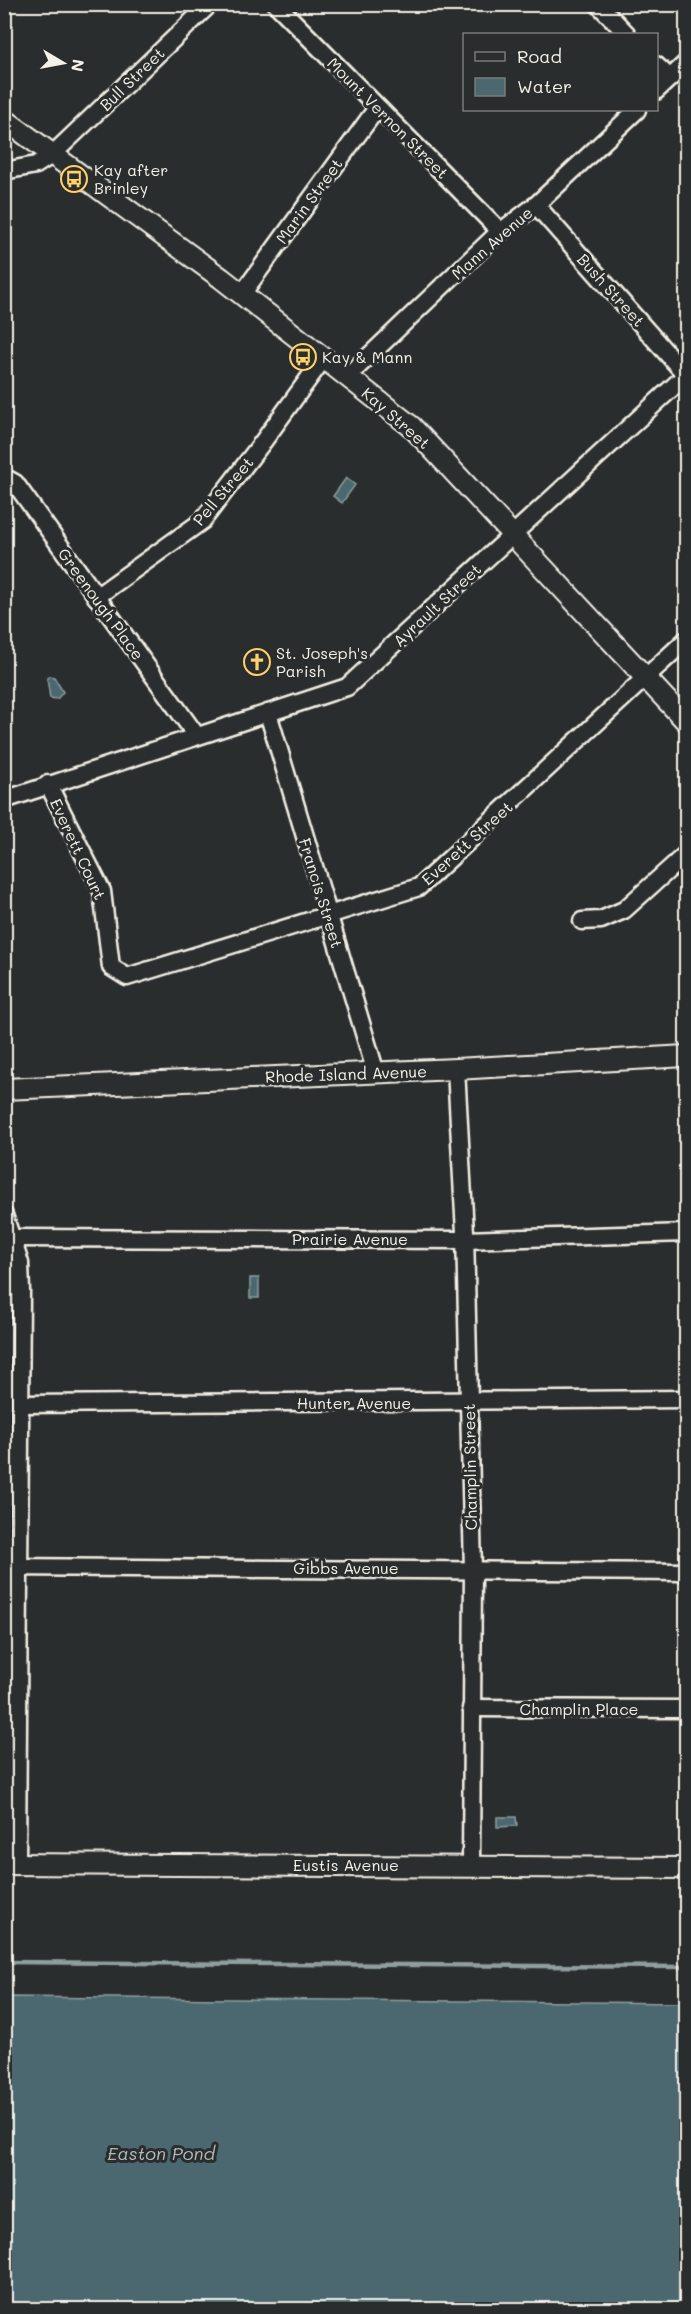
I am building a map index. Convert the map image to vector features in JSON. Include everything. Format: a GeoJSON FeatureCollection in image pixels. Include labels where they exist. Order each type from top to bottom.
{"type":"FeatureCollection","features":[{"type":"Feature","properties":{"kind":"street","name":"Bull Street"},"geometry":{"type":"LineString","coordinates":[[4,171],[36,165],[53,154],[210,4]]}},
{"type":"Feature","properties":{"kind":"street","name":"Mount Vernon Street"},"geometry":{"type":"LineString","coordinates":[[276,4],[501,232]]}},
{"type":"Feature","properties":{"kind":"street"},"geometry":{"type":"LineString","coordinates":[[598,4],[626,33]]}},
{"type":"Feature","properties":{"kind":"street"},"geometry":{"type":"LineString","coordinates":[[658,90],[687,63]]}},
{"type":"Feature","properties":{"kind":"street"},"geometry":{"type":"LineString","coordinates":[[658,66],[670,78]]}},
{"type":"Feature","properties":{"kind":"street","name":"Marin Street"},"geometry":{"type":"LineString","coordinates":[[242,294],[377,108]]}},
{"type":"Feature","properties":{"kind":"street","name":"Mann Avenue"},"geometry":{"type":"LineString","coordinates":[[347,377],[501,232],[536,205],[636,111]]}},
{"type":"Feature","properties":{"kind":"street","name":"Kay Street"},"geometry":{"type":"LineString","coordinates":[[4,119],[242,294],[412,427],[687,721]]}},
{"type":"Feature","properties":{"kind":"street","name":"Bush Street"},"geometry":{"type":"LineString","coordinates":[[536,205],[686,375]]}},
{"type":"Feature","properties":{"kind":"street","name":"Pell Street"},"geometry":{"type":"LineString","coordinates":[[96,597],[201,521],[262,443],[323,359]]}},
{"type":"Feature","properties":{"kind":"street","name":"Ayrault Street"},"geometry":{"type":"LineString","coordinates":[[4,800],[347,687],[686,375]]}},
{"type":"Feature","properties":{"kind":"street","name":"Greenough Place"},"geometry":{"type":"LineString","coordinates":[[4,477],[15,483],[196,735]]}},
{"type":"Feature","properties":{"kind":"street","name":"Everett Street"},"geometry":{"type":"LineString","coordinates":[[127,977],[418,887],[648,679],[687,640]]}},
{"type":"Feature","properties":{"kind":"street","name":"Francis Street"},"geometry":{"type":"LineString","coordinates":[[268,713],[376,1072]]}},
{"type":"Feature","properties":{"kind":"street","name":"Everett Court"},"geometry":{"type":"LineString","coordinates":[[48,784],[102,891],[111,967],[127,977]]}},
{"type":"Feature","properties":{"kind":"street"},"geometry":{"type":"LineString","coordinates":[[582,921],[601,920],[624,910],[687,854]]}},
{"type":"Feature","properties":{"kind":"street","name":"Rhode Island Avenue"},"geometry":{"type":"LineString","coordinates":[[4,1089],[456,1069],[687,1056]]}},
{"type":"Feature","properties":{"kind":"street","name":"Champlin Street"},"geometry":{"type":"LineString","coordinates":[[456,1069],[465,1240],[473,1570],[471,1865]]}},
{"type":"Feature","properties":{"kind":"street"},"geometry":{"type":"LineString","coordinates":[[4,1215],[20,1263],[21,1291],[21,1404],[12,1567],[11,1864]]}},
{"type":"Feature","properties":{"kind":"street","name":"Prairie Avenue"},"geometry":{"type":"LineString","coordinates":[[13,1238],[465,1240],[687,1233]]}},
{"type":"Feature","properties":{"kind":"street","name":"Hunter Avenue"},"geometry":{"type":"LineString","coordinates":[[21,1404],[687,1399]]}},
{"type":"Feature","properties":{"kind":"street","name":"Gibbs Avenue"},"geometry":{"type":"LineString","coordinates":[[12,1567],[687,1572]]}},
{"type":"Feature","properties":{"kind":"street","name":"Champlin Place"},"geometry":{"type":"LineString","coordinates":[[471,1708],[687,1709]]}},
{"type":"Feature","properties":{"kind":"street","name":"Eustis Avenue"},"geometry":{"type":"LineString","coordinates":[[11,1864],[687,1868]]}},
{"type":"Feature","properties":{"kind":"water"},"geometry":{"type":"Polygon","coordinates":[[[346,478],[355,485],[342,503],[333,496],[346,478]]]}},
{"type":"Feature","properties":{"kind":"water"},"geometry":{"type":"Polygon","coordinates":[[[54,677],[63,692],[57,699],[50,698],[47,678],[54,677]]]}},
{"type":"Feature","properties":{"kind":"water"},"geometry":{"type":"Polygon","coordinates":[[[250,1278],[259,1278],[259,1298],[250,1298],[250,1278]]]}},
{"type":"Feature","properties":{"kind":"water"},"geometry":{"type":"Polygon","coordinates":[[[497,1817],[516,1817],[517,1826],[497,1827],[497,1817]]]}},
{"type":"Feature","properties":{"kind":"water","name":"Easton Pond"},"geometry":{"type":"Polygon","coordinates":[[[4,1997],[686,2003],[686,2309],[5,2309],[4,1997]]]}},
{"type":"Feature","properties":{"kind":"waterway"},"geometry":{"type":"LineString","coordinates":[[4,1962],[686,1967]]}},
{"type":"Feature","properties":{"kind":"place","name":"Kay after Brinley"},"geometry":{"type":"Point","coordinates":[74,179]}},
{"type":"Feature","properties":{"kind":"place","name":"Kay & Mann"},"geometry":{"type":"Point","coordinates":[303,357]}},
{"type":"Feature","properties":{"kind":"place","name":"St. Joseph's Parish"},"geometry":{"type":"Point","coordinates":[257,662]}}]}
